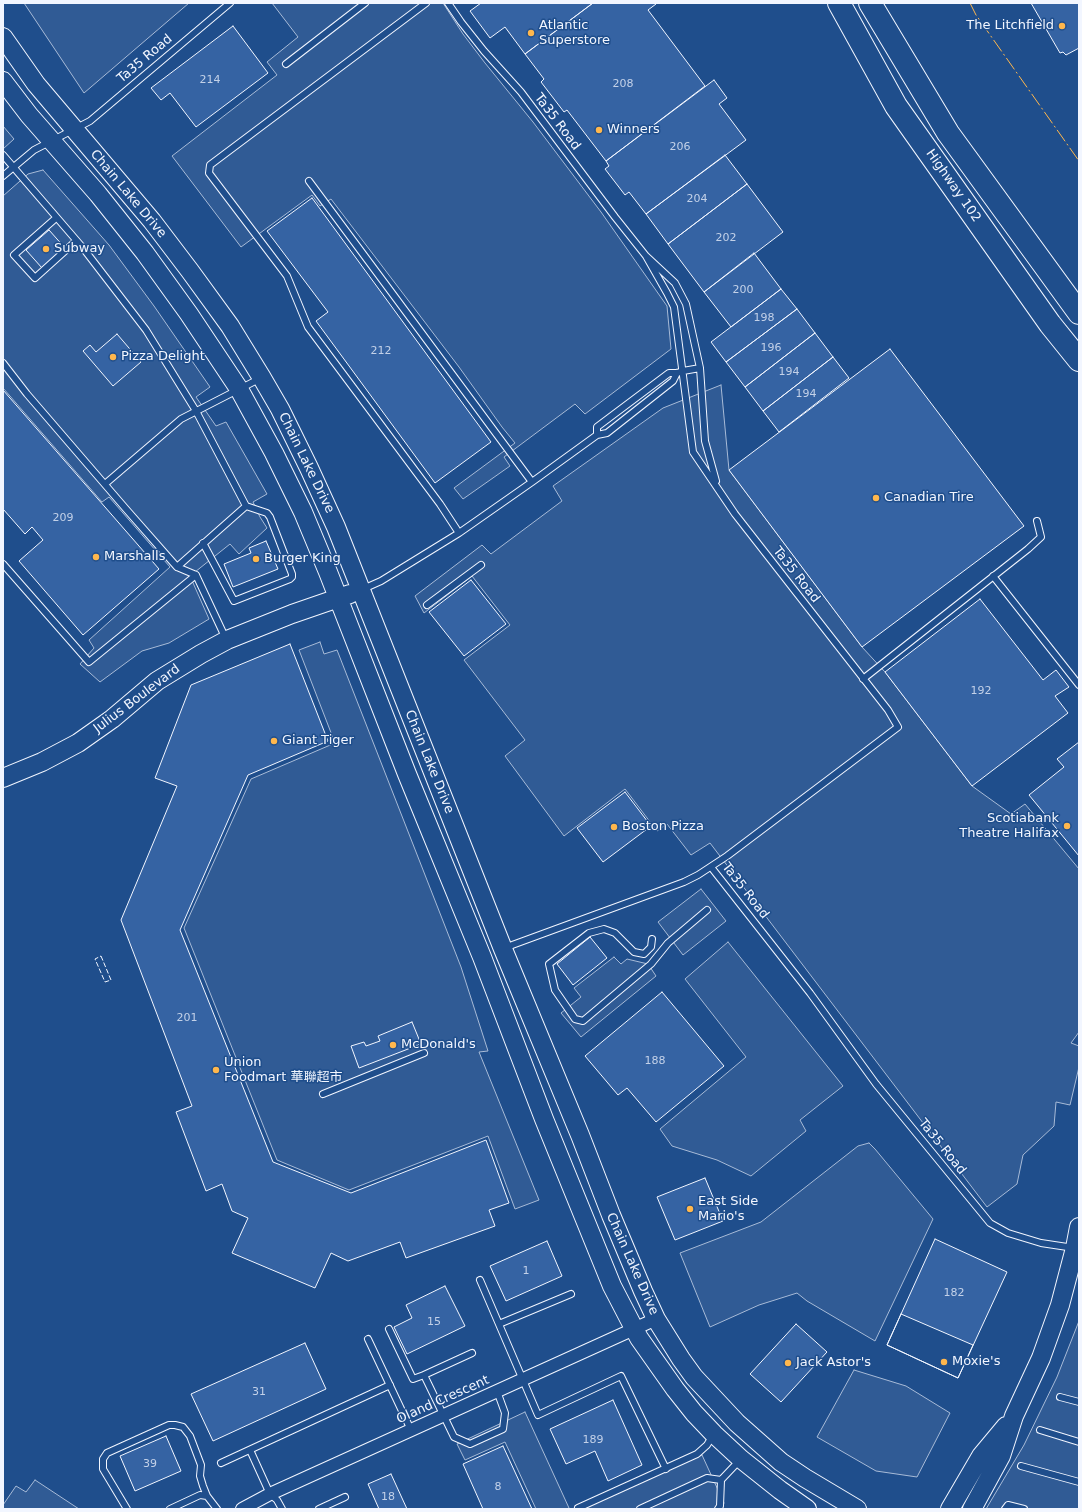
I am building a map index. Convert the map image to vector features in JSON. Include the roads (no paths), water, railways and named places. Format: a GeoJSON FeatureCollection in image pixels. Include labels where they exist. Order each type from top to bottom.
{"type":"FeatureCollection","features":[{"type":"Feature","properties":{"kind":"highway"},"geometry":{"type":"LineString","coordinates":[[834,3],[896,106]]}},
{"type":"Feature","properties":{"kind":"highway","name":"Highway 102"},"geometry":{"type":"LineString","coordinates":[[839,3],[896,106],[1050,324],[1079,360]]}},
{"type":"Feature","properties":{"kind":"highway","name":"Highway 102"},"geometry":{"type":"LineString","coordinates":[[870,3],[948,132],[1079,313]]}},
{"type":"Feature","properties":{"kind":"street","name":"Chain Lake Drive"},"geometry":{"type":"LineString","coordinates":[[3,37],[36,84],[152,221],[190,271],[230,326],[280,410],[316,482],[362,589],[503,949],[580,1135],[611,1215],[656,1319],[694,1377],[737,1423],[782,1462],[805,1478],[857,1509]]}},
{"type":"Feature","properties":{"kind":"street","name":"Chain Lake Drive"},"geometry":{"type":"LineString","coordinates":[[3,82],[51,141],[98,194],[145,253],[240,389],[274,453],[303,512],[339,598],[407,774],[482,957],[544,1119],[612,1286],[634,1329],[659,1367],[694,1413],[714,1434],[741,1459],[807,1509]]}},
{"type":"Feature","properties":{"kind":"street","name":"Julius Boulevard"},"geometry":{"type":"LineString","coordinates":[[3,778],[42,762],[78,743],[112,719],[143,692],[171,671],[226,640],[362,589]]}},
{"type":"Feature","properties":{"kind":"street"},"geometry":{"type":"LineString","coordinates":[[482,957],[503,949]]}},
{"type":"Feature","properties":{"kind":"street"},"geometry":{"type":"LineString","coordinates":[[972,1509],[1000,1456],[1014,1416],[1043,1352],[1060,1305],[1079,1227]]}},
{"type":"Feature","properties":{"kind":"street","name":"Oland Crescent"},"geometry":{"type":"LineString","coordinates":[[242,1509],[270,1494],[656,1319]]}},
{"type":"Feature","properties":{"kind":"street"},"geometry":{"type":"LineString","coordinates":[[950,1509],[981,1456],[1014,1416]]}},
{"type":"Feature","properties":{"kind":"street"},"geometry":{"type":"LineString","coordinates":[[940,1509],[962,1490]]}},
{"type":"Feature","properties":{"kind":"lane","name":"Ta35 Road"},"geometry":{"type":"LineString","coordinates":[[3,176],[34,150],[90,121],[230,3]]}},
{"type":"Feature","properties":{"kind":"lane"},"geometry":{"type":"LineString","coordinates":[[286,64],[365,3]]}},
{"type":"Feature","properties":{"kind":"lane"},"geometry":{"type":"LineString","coordinates":[[426,3],[210,165],[209,173],[287,276],[308,327],[440,504],[458,533]]}},
{"type":"Feature","properties":{"kind":"lane","name":"Ta35 Road"},"geometry":{"type":"LineString","coordinates":[[448,3],[484,51],[521,92],[646,256],[675,283],[686,304],[700,368],[705,441],[717,486]]}},
{"type":"Feature","properties":{"kind":"lane"},"geometry":{"type":"LineString","coordinates":[[3,155],[76,240],[146,330],[196,411],[246,506],[267,513],[270,516],[292,577],[234,601],[203,543]]}},
{"type":"Feature","properties":{"kind":"lane"},"geometry":{"type":"LineString","coordinates":[[309,181],[532,482]]}},
{"type":"Feature","properties":{"kind":"lane"},"geometry":{"type":"LineString","coordinates":[[56,218],[14,255],[35,278],[76,240]]}},
{"type":"Feature","properties":{"kind":"lane","name":"Ta35 Road"},"geometry":{"type":"LineString","coordinates":[[646,256],[674,307],[680,372],[693,452],[744,526],[888,710],[898,727],[711,867],[810,993],[876,1084],[990,1223],[1008,1233],[1041,1243],[1075,1248]]}},
{"type":"Feature","properties":{"kind":"lane"},"geometry":{"type":"LineString","coordinates":[[3,363],[27,394],[177,566],[196,575],[226,640]]}},
{"type":"Feature","properties":{"kind":"lane"},"geometry":{"type":"LineString","coordinates":[[597,435],[597,428],[669,373],[700,368]]}},
{"type":"Feature","properties":{"kind":"lane"},"geometry":{"type":"LineString","coordinates":[[362,589],[382,581],[458,533],[597,435],[607,433],[673,381],[680,372]]}},
{"type":"Feature","properties":{"kind":"lane"},"geometry":{"type":"LineString","coordinates":[[105,484],[181,419],[262,378]]}},
{"type":"Feature","properties":{"kind":"lane"},"geometry":{"type":"LineString","coordinates":[[177,566],[246,506]]}},
{"type":"Feature","properties":{"kind":"lane"},"geometry":{"type":"LineString","coordinates":[[863,679],[1041,537],[1037,521]]}},
{"type":"Feature","properties":{"kind":"lane"},"geometry":{"type":"LineString","coordinates":[[3,564],[89,662],[196,575]]}},
{"type":"Feature","properties":{"kind":"lane"},"geometry":{"type":"LineString","coordinates":[[427,605],[481,565]]}},
{"type":"Feature","properties":{"kind":"lane"},"geometry":{"type":"LineString","coordinates":[[993,576],[1079,685]]}},
{"type":"Feature","properties":{"kind":"lane"},"geometry":{"type":"LineString","coordinates":[[503,949],[684,882],[711,867]]}},
{"type":"Feature","properties":{"kind":"lane"},"geometry":{"type":"LineString","coordinates":[[652,939],[651,948],[644,954],[634,952],[614,933],[604,929],[589,934],[549,964],[554,990],[575,1019],[583,1021],[651,964],[668,943],[707,910]]}},
{"type":"Feature","properties":{"kind":"lane"},"geometry":{"type":"LineString","coordinates":[[324,1094],[424,1053]]}},
{"type":"Feature","properties":{"kind":"lane"},"geometry":{"type":"LineString","coordinates":[[480,1280],[538,1415],[621,1376],[666,1469]]}},
{"type":"Feature","properties":{"kind":"lane"},"geometry":{"type":"LineString","coordinates":[[499,1324],[571,1294]]}},
{"type":"Feature","properties":{"kind":"lane"},"geometry":{"type":"LineString","coordinates":[[389,1329],[413,1379],[472,1353]]}},
{"type":"Feature","properties":{"kind":"lane"},"geometry":{"type":"LineString","coordinates":[[368,1339],[411,1430]]}},
{"type":"Feature","properties":{"kind":"lane"},"geometry":{"type":"LineString","coordinates":[[424,1375],[454,1437],[470,1444],[503,1429],[505,1414],[497,1391]]}},
{"type":"Feature","properties":{"kind":"lane"},"geometry":{"type":"LineString","coordinates":[[222,1463],[390,1385]]}},
{"type":"Feature","properties":{"kind":"lane"},"geometry":{"type":"LineString","coordinates":[[1060,1397],[1079,1402]]}},
{"type":"Feature","properties":{"kind":"lane"},"geometry":{"type":"LineString","coordinates":[[127,1509],[103,1469],[103,1459],[107,1452],[169,1425],[183,1427],[190,1436],[201,1465],[200,1476],[208,1496],[217,1509]]}},
{"type":"Feature","properties":{"kind":"lane"},"geometry":{"type":"LineString","coordinates":[[1040,1430],[1079,1442]]}},
{"type":"Feature","properties":{"kind":"lane"},"geometry":{"type":"LineString","coordinates":[[578,1508],[697,1454],[707,1445],[714,1434]]}},
{"type":"Feature","properties":{"kind":"lane"},"geometry":{"type":"LineString","coordinates":[[250,1450],[270,1494],[277,1500],[282,1509]]}},
{"type":"Feature","properties":{"kind":"lane"},"geometry":{"type":"LineString","coordinates":[[718,1509],[720,1506],[721,1480],[741,1459]]}},
{"type":"Feature","properties":{"kind":"lane"},"geometry":{"type":"LineString","coordinates":[[1021,1466],[1079,1482]]}},
{"type":"Feature","properties":{"kind":"lane"},"geometry":{"type":"LineString","coordinates":[[640,1509],[707,1478],[721,1480]]}},
{"type":"Feature","properties":{"kind":"lane"},"geometry":{"type":"LineString","coordinates":[[170,1509],[200,1494],[208,1496]]}},
{"type":"Feature","properties":{"kind":"lane"},"geometry":{"type":"LineString","coordinates":[[319,1509],[345,1497]]}},
{"type":"Feature","properties":{"kind":"lane"},"geometry":{"type":"LineString","coordinates":[[1006,1509],[1008,1505],[1024,1509]]}},
{"type":"Feature","properties":{"kind":"place","name":"The Litchfield"},"geometry":{"type":"Point","coordinates":[1062,26]}},
{"type":"Feature","properties":{"kind":"place","name":"Atlantic Superstore"},"geometry":{"type":"Point","coordinates":[531,33]}},
{"type":"Feature","properties":{"kind":"place","name":"Winners"},"geometry":{"type":"Point","coordinates":[599,130]}},
{"type":"Feature","properties":{"kind":"place","name":"Subway"},"geometry":{"type":"Point","coordinates":[46,249]}},
{"type":"Feature","properties":{"kind":"place","name":"Pizza Delight"},"geometry":{"type":"Point","coordinates":[113,357]}},
{"type":"Feature","properties":{"kind":"place","name":"Canadian Tire"},"geometry":{"type":"Point","coordinates":[876,498]}},
{"type":"Feature","properties":{"kind":"place","name":"Marshalls"},"geometry":{"type":"Point","coordinates":[96,557]}},
{"type":"Feature","properties":{"kind":"place","name":"Burger King"},"geometry":{"type":"Point","coordinates":[256,559]}},
{"type":"Feature","properties":{"kind":"place","name":"Giant Tiger"},"geometry":{"type":"Point","coordinates":[274,741]}},
{"type":"Feature","properties":{"kind":"place","name":"Scotiabank Theatre Halifax"},"geometry":{"type":"Point","coordinates":[1067,826]}},
{"type":"Feature","properties":{"kind":"place","name":"Boston Pizza"},"geometry":{"type":"Point","coordinates":[614,827]}},
{"type":"Feature","properties":{"kind":"place","name":"McDonald's"},"geometry":{"type":"Point","coordinates":[393,1045]}},
{"type":"Feature","properties":{"kind":"place","name":"Union Foodmart 華聯超市"},"geometry":{"type":"Point","coordinates":[216,1070]}},
{"type":"Feature","properties":{"kind":"place","name":"East Side Mario's"},"geometry":{"type":"Point","coordinates":[690,1209]}},
{"type":"Feature","properties":{"kind":"place","name":"Moxie's"},"geometry":{"type":"Point","coordinates":[944,1362]}},
{"type":"Feature","properties":{"kind":"place","name":"Jack Astor's"},"geometry":{"type":"Point","coordinates":[788,1363]}}]}
